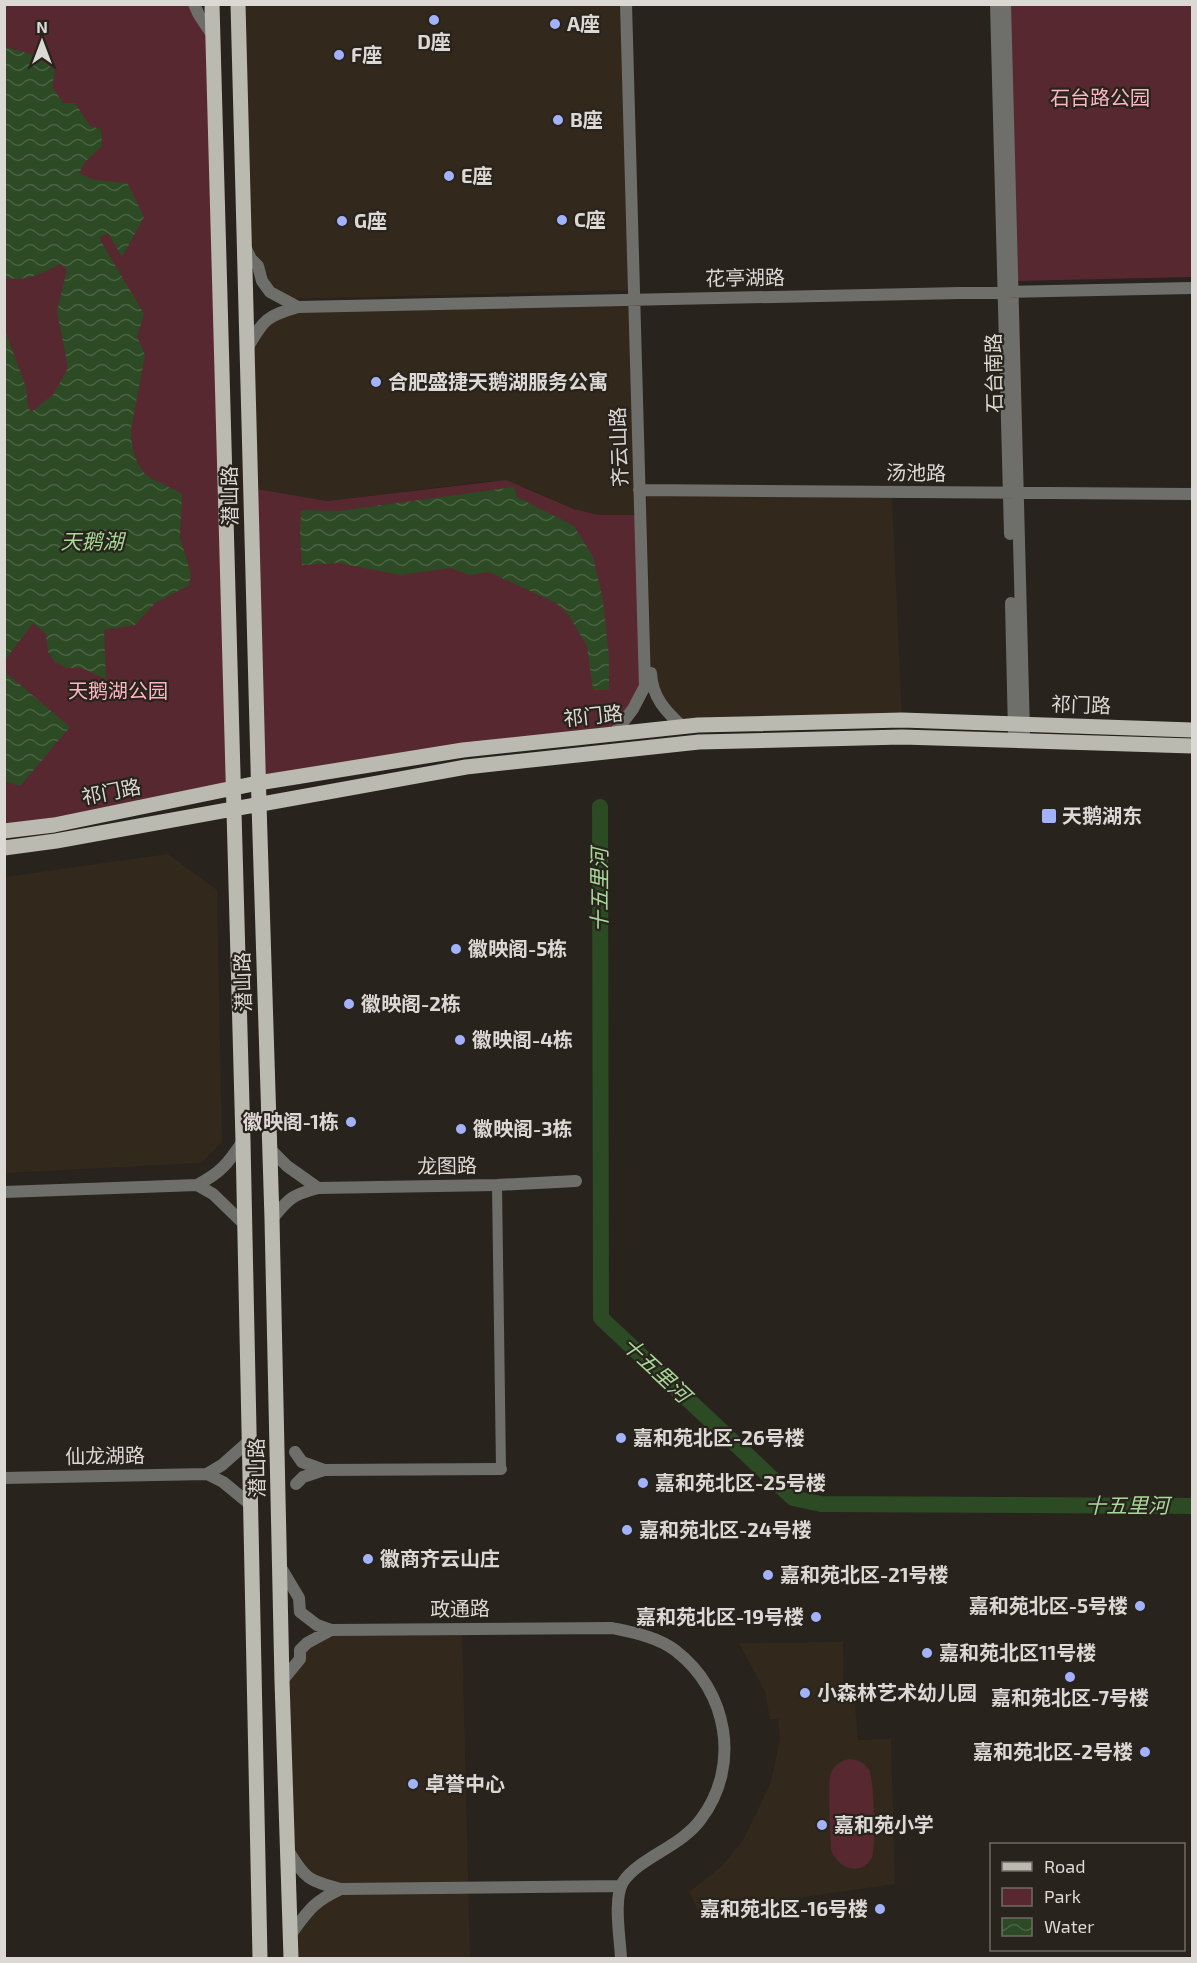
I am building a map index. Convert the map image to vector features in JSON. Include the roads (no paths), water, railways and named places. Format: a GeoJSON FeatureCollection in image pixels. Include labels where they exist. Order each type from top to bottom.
{"type":"FeatureCollection","features":[{"type":"Feature","properties":{"kind":"main road","name":"潜山路"},"geometry":{"type":"LineString","coordinates":[[212,4],[235,808],[260,1959]]}},
{"type":"Feature","properties":{"kind":"main road","name":"潜山路"},"geometry":{"type":"LineString","coordinates":[[239,5],[291,1959]]}},
{"type":"Feature","properties":{"kind":"main road","name":"祁门路"},"geometry":{"type":"LineString","coordinates":[[4,831],[54,825],[258,783],[463,750],[683,726],[902,720],[1192,730]]}},
{"type":"Feature","properties":{"kind":"main road","name":"祁门路"},"geometry":{"type":"LineString","coordinates":[[4,848],[56,841],[466,767],[699,741],[902,737],[1192,746]]}},
{"type":"Feature","properties":{"kind":"street"},"geometry":{"type":"LineString","coordinates":[[194,4],[213,36]]}},
{"type":"Feature","properties":{"kind":"street","name":"齐云山路"},"geometry":{"type":"LineString","coordinates":[[613,735],[633,710],[645,686],[638,300],[626,4]]}},
{"type":"Feature","properties":{"kind":"street"},"geometry":{"type":"LineString","coordinates":[[633,4],[638,300]]}},
{"type":"Feature","properties":{"kind":"street","name":"石台南路"},"geometry":{"type":"LineString","coordinates":[[996,4],[1007,291],[1019,740]]}},
{"type":"Feature","properties":{"kind":"street","name":"石台南路"},"geometry":{"type":"LineString","coordinates":[[1005,4],[1007,291]]}},
{"type":"Feature","properties":{"kind":"street","name":"花亭湖路"},"geometry":{"type":"LineString","coordinates":[[245,247],[251,260],[258,266],[262,281],[270,292],[298,307]]}},
{"type":"Feature","properties":{"kind":"street","name":"花亭湖路"},"geometry":{"type":"LineString","coordinates":[[248,347],[261,325],[273,315],[298,307],[1192,288]]}},
{"type":"Feature","properties":{"kind":"street"},"geometry":{"type":"LineString","coordinates":[[643,492],[651,679],[659,702],[683,726]]}},
{"type":"Feature","properties":{"kind":"street","name":"汤池路"},"geometry":{"type":"LineString","coordinates":[[643,492],[748,495],[1013,496],[1192,494]]}},
{"type":"Feature","properties":{"kind":"street","name":"汤池路"},"geometry":{"type":"LineString","coordinates":[[1013,496],[1192,501]]}},
{"type":"Feature","properties":{"kind":"street"},"geometry":{"type":"LineString","coordinates":[[4,1192],[197,1185],[212,1178],[226,1167],[243,1141]]}},
{"type":"Feature","properties":{"kind":"street"},"geometry":{"type":"LineString","coordinates":[[270,1149],[287,1166],[318,1188]]}},
{"type":"Feature","properties":{"kind":"street","name":"龙图路"},"geometry":{"type":"LineString","coordinates":[[272,1219],[288,1200],[298,1193],[318,1188],[497,1185],[576,1181]]}},
{"type":"Feature","properties":{"kind":"street"},"geometry":{"type":"LineString","coordinates":[[197,1185],[213,1194],[245,1225]]}},
{"type":"Feature","properties":{"kind":"street"},"geometry":{"type":"LineString","coordinates":[[296,1484],[303,1477],[324,1470],[501,1469],[497,1185]]}},
{"type":"Feature","properties":{"kind":"street"},"geometry":{"type":"LineString","coordinates":[[207,1474],[222,1466],[248,1442]]}},
{"type":"Feature","properties":{"kind":"street"},"geometry":{"type":"LineString","coordinates":[[295,1452],[302,1462],[324,1470]]}},
{"type":"Feature","properties":{"kind":"street"},"geometry":{"type":"LineString","coordinates":[[207,1474],[223,1482],[251,1505]]}},
{"type":"Feature","properties":{"kind":"street","name":"仙龙湖路"},"geometry":{"type":"LineString","coordinates":[[4,1478],[207,1474]]}},
{"type":"Feature","properties":{"kind":"street"},"geometry":{"type":"LineString","coordinates":[[280,1566],[299,1598],[300,1612],[317,1625],[331,1630]]}},
{"type":"Feature","properties":{"kind":"street","name":"政通路"},"geometry":{"type":"LineString","coordinates":[[331,1630],[612,1628],[656,1640],[675,1650],[692,1665],[706,1683],[723,1723],[724,1765],[711,1803],[701,1820],[686,1836],[630,1873],[621,1886]]}},
{"type":"Feature","properties":{"kind":"street"},"geometry":{"type":"LineString","coordinates":[[282,1681],[300,1659],[300,1650],[307,1643],[331,1630]]}},
{"type":"Feature","properties":{"kind":"street"},"geometry":{"type":"LineString","coordinates":[[288,1850],[302,1874],[317,1883],[341,1889],[621,1886],[618,1903],[621,1959]]}},
{"type":"Feature","properties":{"kind":"street"},"geometry":{"type":"LineString","coordinates":[[291,1934],[306,1912],[321,1898],[341,1889]]}},
{"type":"Feature","properties":{"kind":"water","name":"天鹅湖"},"geometry":{"type":"Polygon","coordinates":[[[5,47],[34,55],[55,70],[52,87],[63,103],[75,103],[90,126],[101,129],[102,146],[85,162],[79,173],[94,180],[127,183],[144,217],[122,257],[108,233],[99,238],[144,314],[137,336],[145,355],[131,429],[133,450],[146,475],[182,494],[180,537],[191,575],[188,586],[155,603],[135,625],[104,630],[106,679],[81,668],[66,668],[55,662],[48,652],[46,634],[33,623],[5,660],[5,331],[26,387],[28,407],[31,412],[53,395],[68,368],[57,311],[67,269],[60,264],[26,278],[5,277],[5,47]]]}},
{"type":"Feature","properties":{"kind":"water"},"geometry":{"type":"Polygon","coordinates":[[[514,487],[517,497],[574,526],[593,557],[603,600],[609,658],[609,690],[593,690],[587,646],[568,614],[556,603],[489,572],[469,575],[451,568],[400,575],[339,563],[302,565],[301,510],[339,511],[514,487]]]}},
{"type":"Feature","properties":{"kind":"water"},"geometry":{"type":"Polygon","coordinates":[[[5,672],[70,727],[20,786],[5,782],[5,672]]]}},
{"type":"Feature","properties":{"kind":"waterway","name":"十五里河"},"geometry":{"type":"LineString","coordinates":[[600,807],[601,1318],[793,1498],[821,1504],[1192,1506]]}},
{"type":"Feature","properties":{"kind":"place","name":"D座"},"geometry":{"type":"Point","coordinates":[434,20]}},
{"type":"Feature","properties":{"kind":"place","name":"A座"},"geometry":{"type":"Point","coordinates":[555,24]}},
{"type":"Feature","properties":{"kind":"place","name":"F座"},"geometry":{"type":"Point","coordinates":[339,55]}},
{"type":"Feature","properties":{"kind":"place","name":"B座"},"geometry":{"type":"Point","coordinates":[558,120]}},
{"type":"Feature","properties":{"kind":"place","name":"E座"},"geometry":{"type":"Point","coordinates":[449,176]}},
{"type":"Feature","properties":{"kind":"place","name":"C座"},"geometry":{"type":"Point","coordinates":[562,220]}},
{"type":"Feature","properties":{"kind":"place","name":"G座"},"geometry":{"type":"Point","coordinates":[342,221]}},
{"type":"Feature","properties":{"kind":"place","name":"合肥盛捷天鹅湖服务公寓"},"geometry":{"type":"Point","coordinates":[376,382]}},
{"type":"Feature","properties":{"kind":"place","name":"天鹅湖东"},"geometry":{"type":"Point","coordinates":[1049,816]}},
{"type":"Feature","properties":{"kind":"place","name":"徽映阁-5栋"},"geometry":{"type":"Point","coordinates":[456,949]}},
{"type":"Feature","properties":{"kind":"place","name":"徽映阁-2栋"},"geometry":{"type":"Point","coordinates":[349,1004]}},
{"type":"Feature","properties":{"kind":"place","name":"徽映阁-4栋"},"geometry":{"type":"Point","coordinates":[460,1040]}},
{"type":"Feature","properties":{"kind":"place","name":"徽映阁-1栋"},"geometry":{"type":"Point","coordinates":[351,1122]}},
{"type":"Feature","properties":{"kind":"place","name":"徽映阁-3栋"},"geometry":{"type":"Point","coordinates":[461,1129]}},
{"type":"Feature","properties":{"kind":"place","name":"嘉和苑北区-26号楼"},"geometry":{"type":"Point","coordinates":[621,1438]}},
{"type":"Feature","properties":{"kind":"place","name":"嘉和苑北区-25号楼"},"geometry":{"type":"Point","coordinates":[643,1483]}},
{"type":"Feature","properties":{"kind":"place","name":"嘉和苑北区-24号楼"},"geometry":{"type":"Point","coordinates":[627,1530]}},
{"type":"Feature","properties":{"kind":"place","name":"徽商齐云山庄"},"geometry":{"type":"Point","coordinates":[368,1559]}},
{"type":"Feature","properties":{"kind":"place","name":"嘉和苑北区-21号楼"},"geometry":{"type":"Point","coordinates":[768,1575]}},
{"type":"Feature","properties":{"kind":"place","name":"嘉和苑北区-5号楼"},"geometry":{"type":"Point","coordinates":[1140,1606]}},
{"type":"Feature","properties":{"kind":"place","name":"嘉和苑北区-19号楼"},"geometry":{"type":"Point","coordinates":[816,1617]}},
{"type":"Feature","properties":{"kind":"place","name":"嘉和苑北区11号楼"},"geometry":{"type":"Point","coordinates":[927,1653]}},
{"type":"Feature","properties":{"kind":"place","name":"嘉和苑北区-7号楼"},"geometry":{"type":"Point","coordinates":[1070,1677]}},
{"type":"Feature","properties":{"kind":"place","name":"小森林艺术幼儿园"},"geometry":{"type":"Point","coordinates":[805,1693]}},
{"type":"Feature","properties":{"kind":"place","name":"嘉和苑北区-2号楼"},"geometry":{"type":"Point","coordinates":[1145,1752]}},
{"type":"Feature","properties":{"kind":"place","name":"卓誉中心"},"geometry":{"type":"Point","coordinates":[413,1784]}},
{"type":"Feature","properties":{"kind":"place","name":"嘉和苑小学"},"geometry":{"type":"Point","coordinates":[822,1825]}},
{"type":"Feature","properties":{"kind":"place","name":"嘉和苑北区-16号楼"},"geometry":{"type":"Point","coordinates":[880,1909]}},
{"type":"Feature","properties":{"kind":"park label","name":"石台路公园"},"geometry":{"type":"Point","coordinates":[1100,98]}},
{"type":"Feature","properties":{"kind":"park label","name":"天鹅湖公园"},"geometry":{"type":"Point","coordinates":[118,691]}}]}
